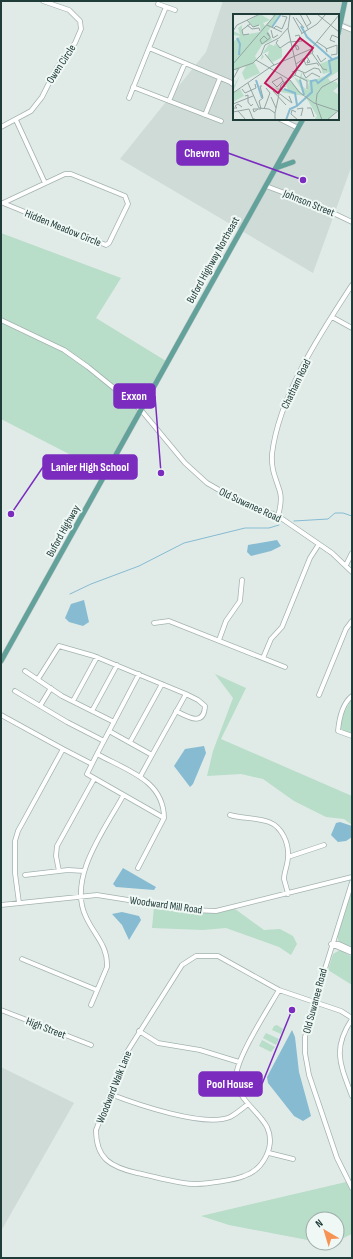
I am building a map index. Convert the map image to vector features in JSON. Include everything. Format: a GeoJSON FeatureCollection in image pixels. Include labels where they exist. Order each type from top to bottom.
{"type":"FeatureCollection","features":[{"type":"Feature","properties":{"kind":"main road"},"geometry":{"type":"LineString","coordinates":[[339,30],[345,1]]}},
{"type":"Feature","properties":{"kind":"main road","name":"Buford Highway Northeast"},"geometry":{"type":"LineString","coordinates":[[141,410],[302,120]]}},
{"type":"Feature","properties":{"kind":"main road"},"geometry":{"type":"LineString","coordinates":[[276,168],[293,162]]}},
{"type":"Feature","properties":{"kind":"main road","name":"Buford Highway"},"geometry":{"type":"LineString","coordinates":[[1,662],[141,410]]}},
{"type":"Feature","properties":{"kind":"street","name":"Owen Circle"},"geometry":{"type":"LineString","coordinates":[[1,127],[30,111],[42,97],[56,69],[75,43],[81,29],[80,22],[69,10],[43,1]]}},
{"type":"Feature","properties":{"kind":"street"},"geometry":{"type":"LineString","coordinates":[[158,4],[174,10]]}},
{"type":"Feature","properties":{"kind":"street"},"geometry":{"type":"LineString","coordinates":[[129,98],[166,7]]}},
{"type":"Feature","properties":{"kind":"street"},"geometry":{"type":"LineString","coordinates":[[340,25],[352,30]]}},
{"type":"Feature","properties":{"kind":"street"},"geometry":{"type":"LineString","coordinates":[[149,48],[233,84]]}},
{"type":"Feature","properties":{"kind":"street"},"geometry":{"type":"LineString","coordinates":[[169,101],[186,63]]}},
{"type":"Feature","properties":{"kind":"street"},"geometry":{"type":"LineString","coordinates":[[205,115],[220,78]]}},
{"type":"Feature","properties":{"kind":"street"},"geometry":{"type":"LineString","coordinates":[[133,87],[221,121]]}},
{"type":"Feature","properties":{"kind":"street"},"geometry":{"type":"LineString","coordinates":[[16,120],[45,183]]}},
{"type":"Feature","properties":{"kind":"street"},"geometry":{"type":"LineString","coordinates":[[282,120],[298,128]]}},
{"type":"Feature","properties":{"kind":"street","name":"Hidden Meadow Circle"},"geometry":{"type":"LineString","coordinates":[[65,174],[72,174],[125,196],[128,204],[109,243],[106,246],[90,240],[3,203],[45,183],[65,174]]}},
{"type":"Feature","properties":{"kind":"street","name":"Johnson Street"},"geometry":{"type":"LineString","coordinates":[[266,186],[314,204],[352,222]]}},
{"type":"Feature","properties":{"kind":"street","name":"Chatham Road"},"geometry":{"type":"LineString","coordinates":[[278,516],[281,503],[280,493],[272,470],[272,453],[276,431],[288,397],[332,317],[352,285]]}},
{"type":"Feature","properties":{"kind":"street"},"geometry":{"type":"LineString","coordinates":[[332,317],[352,328]]}},
{"type":"Feature","properties":{"kind":"street","name":"Old Suwanee Road"},"geometry":{"type":"LineString","coordinates":[[1,320],[64,350],[88,367],[141,410],[185,463],[208,483],[232,498],[278,516],[319,544],[346,565],[352,572]]}},
{"type":"Feature","properties":{"kind":"street"},"geometry":{"type":"LineString","coordinates":[[263,658],[271,639],[282,627],[310,558],[319,544]]}},
{"type":"Feature","properties":{"kind":"street"},"geometry":{"type":"LineString","coordinates":[[346,565],[352,553]]}},
{"type":"Feature","properties":{"kind":"street"},"geometry":{"type":"LineString","coordinates":[[219,640],[226,621],[240,601],[242,580]]}},
{"type":"Feature","properties":{"kind":"street"},"geometry":{"type":"LineString","coordinates":[[319,695],[347,627],[352,620]]}},
{"type":"Feature","properties":{"kind":"street"},"geometry":{"type":"LineString","coordinates":[[154,623],[169,621],[284,667]]}},
{"type":"Feature","properties":{"kind":"street"},"geometry":{"type":"LineString","coordinates":[[38,679],[59,646],[97,657],[117,665],[186,694],[206,706],[205,713],[201,718],[194,719],[176,711]]}},
{"type":"Feature","properties":{"kind":"street"},"geometry":{"type":"LineString","coordinates":[[73,702],[97,657]]}},
{"type":"Feature","properties":{"kind":"street"},"geometry":{"type":"LineString","coordinates":[[92,711],[117,665]]}},
{"type":"Feature","properties":{"kind":"street"},"geometry":{"type":"LineString","coordinates":[[25,671],[73,702],[114,722]]}},
{"type":"Feature","properties":{"kind":"street"},"geometry":{"type":"LineString","coordinates":[[139,674],[87,774],[123,796],[164,818]]}},
{"type":"Feature","properties":{"kind":"street"},"geometry":{"type":"LineString","coordinates":[[130,742],[162,684]]}},
{"type":"Feature","properties":{"kind":"street"},"geometry":{"type":"LineString","coordinates":[[40,706],[51,688]]}},
{"type":"Feature","properties":{"kind":"street"},"geometry":{"type":"LineString","coordinates":[[15,691],[104,741]]}},
{"type":"Feature","properties":{"kind":"street"},"geometry":{"type":"LineString","coordinates":[[140,777],[186,694]]}},
{"type":"Feature","properties":{"kind":"street"},"geometry":{"type":"LineString","coordinates":[[352,696],[346,704],[339,721],[338,731],[352,736]]}},
{"type":"Feature","properties":{"kind":"street"},"geometry":{"type":"LineString","coordinates":[[1,715],[92,764]]}},
{"type":"Feature","properties":{"kind":"street"},"geometry":{"type":"LineString","coordinates":[[109,731],[152,755]]}},
{"type":"Feature","properties":{"kind":"street"},"geometry":{"type":"LineString","coordinates":[[19,903],[15,873],[15,841],[18,832],[63,749]]}},
{"type":"Feature","properties":{"kind":"street"},"geometry":{"type":"LineString","coordinates":[[97,754],[140,777],[156,789],[164,808],[164,818],[138,868]]}},
{"type":"Feature","properties":{"kind":"street"},"geometry":{"type":"LineString","coordinates":[[59,871],[56,856],[57,846],[94,779]]}},
{"type":"Feature","properties":{"kind":"street"},"geometry":{"type":"LineString","coordinates":[[91,1005],[107,967],[106,955],[102,942],[85,916],[81,896],[84,871],[123,796]]}},
{"type":"Feature","properties":{"kind":"street"},"geometry":{"type":"LineString","coordinates":[[230,815],[240,819],[260,819],[271,823],[282,832],[288,843],[288,857],[284,878],[288,894]]}},
{"type":"Feature","properties":{"kind":"street"},"geometry":{"type":"LineString","coordinates":[[288,857],[324,845]]}},
{"type":"Feature","properties":{"kind":"street"},"geometry":{"type":"LineString","coordinates":[[25,875],[76,869],[84,871]]}},
{"type":"Feature","properties":{"kind":"street","name":"Woodward Mill Road"},"geometry":{"type":"LineString","coordinates":[[1,905],[97,895],[205,911],[216,910],[288,894],[352,877]]}},
{"type":"Feature","properties":{"kind":"street","name":"Old Suwanee Road"},"geometry":{"type":"LineString","coordinates":[[352,882],[331,944],[314,1002],[306,1037],[305,1053],[309,1075],[337,1158],[352,1188]]}},
{"type":"Feature","properties":{"kind":"street"},"geometry":{"type":"LineString","coordinates":[[331,944],[339,944],[352,950]]}},
{"type":"Feature","properties":{"kind":"street"},"geometry":{"type":"LineString","coordinates":[[331,944],[349,954],[352,953]]}},
{"type":"Feature","properties":{"kind":"street","name":"Woodward Walk Lane"},"geometry":{"type":"LineString","coordinates":[[269,1153],[259,1166],[245,1176],[196,1184],[122,1169],[106,1160],[96,1143],[96,1130],[127,1052],[182,965],[196,956],[218,956],[278,990],[341,1012],[352,1019]]}},
{"type":"Feature","properties":{"kind":"street"},"geometry":{"type":"LineString","coordinates":[[22,958],[97,990]]}},
{"type":"Feature","properties":{"kind":"street"},"geometry":{"type":"LineString","coordinates":[[278,990],[239,1062],[236,1078],[238,1088],[248,1104],[267,1128],[270,1138],[269,1153],[293,1159]]}},
{"type":"Feature","properties":{"kind":"street","name":"High Street"},"geometry":{"type":"LineString","coordinates":[[1,1010],[91,1045]]}},
{"type":"Feature","properties":{"kind":"street"},"geometry":{"type":"LineString","coordinates":[[352,1019],[340,1039],[338,1050],[352,1096]]}},
{"type":"Feature","properties":{"kind":"street"},"geometry":{"type":"LineString","coordinates":[[140,1031],[158,1043],[200,1050],[239,1062]]}},
{"type":"Feature","properties":{"kind":"street"},"geometry":{"type":"LineString","coordinates":[[110,1094],[149,1108],[212,1120],[230,1117],[248,1104]]}},
{"type":"Feature","properties":{"kind":"shaded area"},"geometry":{"type":"Polygon","coordinates":[[[223,1],[345,1],[342,22],[352,26],[352,165],[313,273],[120,159],[206,52],[223,1]]]}},
{"type":"Feature","properties":{"kind":"shaded area"},"geometry":{"type":"Polygon","coordinates":[[[1,1067],[74,1103],[1,1231],[1,1067]]]}},
{"type":"Feature","properties":{"kind":"green space"},"geometry":{"type":"Polygon","coordinates":[[[1,233],[121,278],[96,318],[166,361],[104,472],[1,419],[1,233]]]}},
{"type":"Feature","properties":{"kind":"green space"},"geometry":{"type":"Polygon","coordinates":[[[215,674],[246,688],[221,739],[352,796],[352,825],[344,819],[326,817],[294,801],[263,779],[241,774],[207,776],[213,751],[233,698],[215,674]]]}},
{"type":"Feature","properties":{"kind":"green space"},"geometry":{"type":"Polygon","coordinates":[[[352,698],[352,734],[340,730],[340,720],[352,698]]]}},
{"type":"Feature","properties":{"kind":"green space"},"geometry":{"type":"Polygon","coordinates":[[[352,890],[352,949],[339,942],[337,937],[352,890]]]}},
{"type":"Feature","properties":{"kind":"green space"},"geometry":{"type":"Polygon","coordinates":[[[154,907],[204,913],[235,909],[264,930],[280,929],[293,936],[297,944],[291,955],[279,947],[226,928],[203,930],[152,928],[154,907]]]}},
{"type":"Feature","properties":{"kind":"green space"},"geometry":{"type":"Polygon","coordinates":[[[340,950],[352,957],[352,985],[328,970],[333,954],[340,950]]]}},
{"type":"Feature","properties":{"kind":"green space"},"geometry":{"type":"Polygon","coordinates":[[[277,1025],[283,1029],[281,1034],[272,1030],[274,1026],[277,1025]]]}},
{"type":"Feature","properties":{"kind":"green space"},"geometry":{"type":"Polygon","coordinates":[[[266,1033],[279,1039],[276,1045],[263,1038],[266,1033]]]}},
{"type":"Feature","properties":{"kind":"green space"},"geometry":{"type":"Polygon","coordinates":[[[262,1040],[275,1047],[271,1052],[259,1046],[262,1040]]]}},
{"type":"Feature","properties":{"kind":"green space"},"geometry":{"type":"Polygon","coordinates":[[[346,1182],[352,1193],[352,1234],[345,1237],[345,1211],[305,1211],[305,1239],[229,1225],[201,1216],[346,1182]]]}},
{"type":"Feature","properties":{"kind":"water"},"geometry":{"type":"Polygon","coordinates":[[[277,540],[281,546],[271,551],[251,556],[247,552],[248,545],[277,540]]]}},
{"type":"Feature","properties":{"kind":"water"},"geometry":{"type":"Polygon","coordinates":[[[84,600],[89,622],[83,626],[69,622],[65,618],[71,604],[84,600]]]}},
{"type":"Feature","properties":{"kind":"water"},"geometry":{"type":"Polygon","coordinates":[[[204,746],[206,753],[193,784],[190,787],[174,766],[185,749],[204,746]]]}},
{"type":"Feature","properties":{"kind":"water"},"geometry":{"type":"Polygon","coordinates":[[[340,822],[352,826],[352,837],[346,841],[338,842],[331,835],[336,823],[340,822]]]}},
{"type":"Feature","properties":{"kind":"water"},"geometry":{"type":"Polygon","coordinates":[[[123,868],[156,887],[154,890],[116,887],[113,884],[123,868]]]}},
{"type":"Feature","properties":{"kind":"water"},"geometry":{"type":"Polygon","coordinates":[[[122,912],[139,916],[141,920],[129,940],[122,925],[112,914],[122,912]]]}},
{"type":"Feature","properties":{"kind":"water"},"geometry":{"type":"Polygon","coordinates":[[[292,1030],[295,1037],[299,1072],[311,1116],[303,1121],[294,1116],[268,1083],[267,1077],[292,1030]]]}},
{"type":"Feature","properties":{"kind":"waterway"},"geometry":{"type":"LineString","coordinates":[[294,521],[328,519],[335,513],[343,513],[352,516]]}},
{"type":"Feature","properties":{"kind":"waterway"},"geometry":{"type":"LineString","coordinates":[[70,594],[91,584],[139,566],[184,543],[245,528],[269,528],[279,525]]}},
{"type":"Feature","properties":{"kind":"place","name":"Chevron"},"geometry":{"type":"Point","coordinates":[303,180]}},
{"type":"Feature","properties":{"kind":"place","name":"Exxon"},"geometry":{"type":"Point","coordinates":[161,473]}},
{"type":"Feature","properties":{"kind":"place","name":"Lanier High School"},"geometry":{"type":"Point","coordinates":[11,514]}},
{"type":"Feature","properties":{"kind":"place","name":"Pool House"},"geometry":{"type":"Point","coordinates":[292,1010]}}]}
